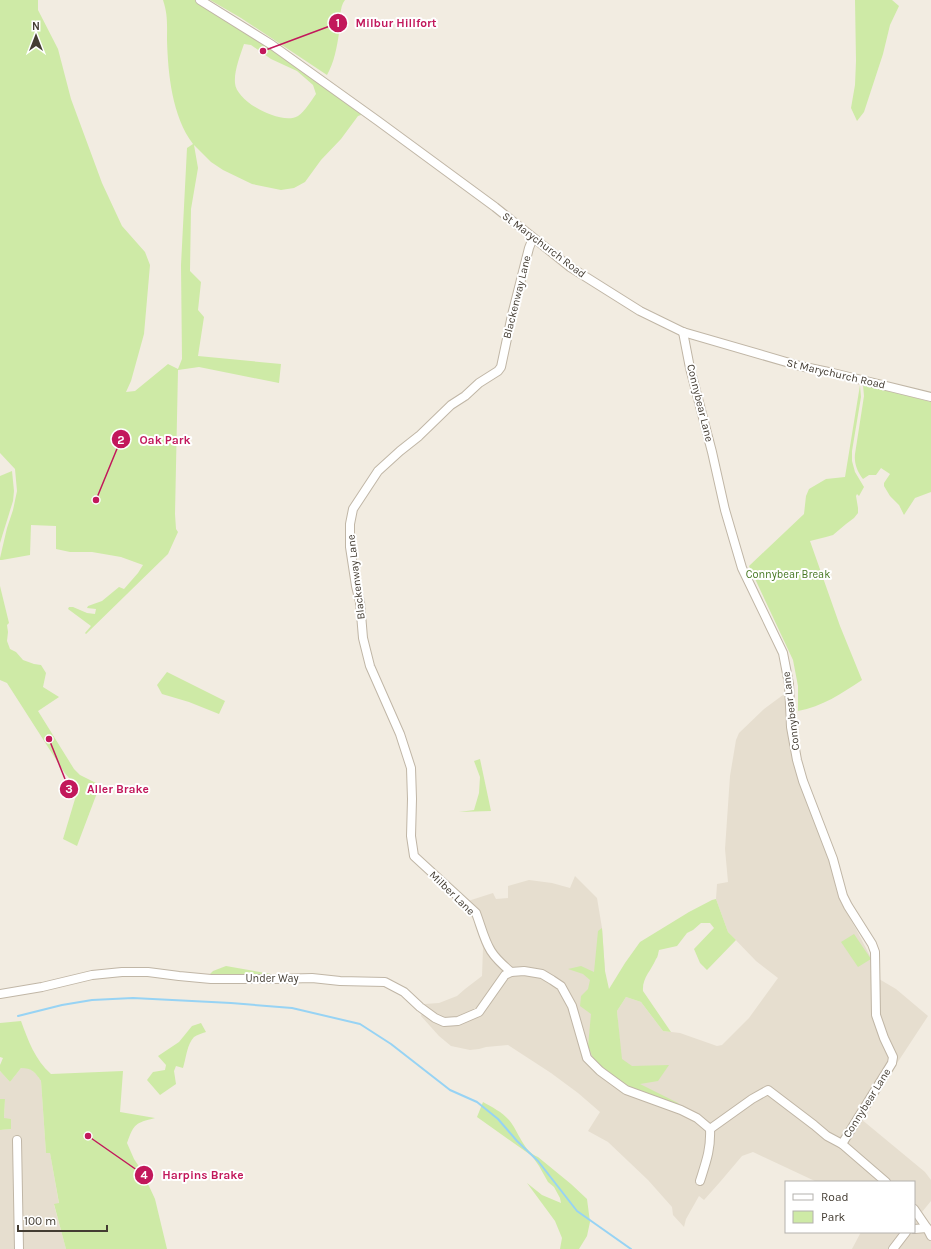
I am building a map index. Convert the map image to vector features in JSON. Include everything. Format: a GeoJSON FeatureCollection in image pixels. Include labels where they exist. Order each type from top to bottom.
{"type":"FeatureCollection","features":[{"type":"Feature","properties":{"kind":"street","name":"St Marychurch Road"},"geometry":{"type":"LineString","coordinates":[[200,0],[272,45],[495,207],[570,266],[640,312],[684,332],[800,366],[931,397]]}},
{"type":"Feature","properties":{"kind":"street","name":"Blackenway Lane"},"geometry":{"type":"LineString","coordinates":[[414,856],[411,836],[411,768],[400,734],[370,666],[363,638],[360,602],[350,547],[350,524],[353,509],[378,471],[419,436],[451,405],[465,396],[479,383],[498,371],[501,367],[512,314],[533,238]]}},
{"type":"Feature","properties":{"kind":"street","name":"Connybear Lane"},"geometry":{"type":"LineString","coordinates":[[684,332],[690,368],[712,452],[725,510],[742,568],[783,653],[789,684],[790,727],[803,781],[833,859],[843,896],[872,944],[875,952],[876,1015],[893,1058],[892,1063],[842,1144]]}},
{"type":"Feature","properties":{"kind":"street","name":"Milber Lane"},"geometry":{"type":"LineString","coordinates":[[414,856],[476,913],[492,953],[511,972]]}},
{"type":"Feature","properties":{"kind":"street"},"geometry":{"type":"LineString","coordinates":[[511,972],[524,971],[542,974],[561,986],[572,1006],[587,1058],[606,1076],[626,1090],[681,1110],[697,1118],[710,1129],[710,1142],[700,1181]]}},
{"type":"Feature","properties":{"kind":"street","name":"Under Way"},"geometry":{"type":"LineString","coordinates":[[0,994],[42,987],[92,975],[122,972],[148,972],[211,979],[312,978],[340,981],[385,982],[404,992],[420,1007],[435,1018],[444,1022],[458,1021],[479,1012],[505,975],[511,972]]}},
{"type":"Feature","properties":{"kind":"street"},"geometry":{"type":"LineString","coordinates":[[710,1129],[752,1099],[768,1090],[827,1136],[842,1144],[885,1181]]}},
{"type":"Feature","properties":{"kind":"street"},"geometry":{"type":"LineString","coordinates":[[17,1140],[19,1249]]}},
{"type":"Feature","properties":{"kind":"street"},"geometry":{"type":"LineString","coordinates":[[915,1215],[927,1228],[931,1236]]}},
{"type":"Feature","properties":{"kind":"street"},"geometry":{"type":"LineString","coordinates":[[915,1229],[927,1228]]}},
{"type":"Feature","properties":{"kind":"street"},"geometry":{"type":"LineString","coordinates":[[893,1249],[905,1233]]}},
{"type":"Feature","properties":{"kind":"shaded area"},"geometry":{"type":"Polygon","coordinates":[[[787,692],[785,718],[796,769],[830,859],[836,889],[841,903],[870,956],[871,978],[879,979],[896,989],[928,1016],[861,1119],[925,1172],[931,1180],[931,1201],[922,1212],[931,1230],[931,1249],[852,1249],[860,1233],[915,1233],[915,1181],[815,1181],[753,1152],[742,1156],[704,1200],[699,1196],[686,1219],[684,1227],[673,1215],[672,1207],[648,1180],[608,1142],[588,1131],[600,1112],[578,1093],[551,1073],[508,1045],[470,1050],[451,1046],[439,1036],[421,1016],[424,1004],[439,1003],[457,996],[482,976],[483,948],[474,920],[464,908],[468,901],[493,893],[496,899],[508,898],[508,886],[529,880],[552,883],[570,888],[575,876],[597,898],[602,928],[605,971],[592,1014],[588,1046],[621,1059],[617,1011],[626,997],[641,1002],[663,1031],[680,1033],[717,1046],[722,1045],[749,1018],[778,978],[756,961],[728,932],[716,899],[717,884],[728,882],[725,849],[730,776],[736,740],[739,733],[764,709],[787,692]]]}},
{"type":"Feature","properties":{"kind":"shaded area"},"geometry":{"type":"Polygon","coordinates":[[[21,1068],[29,1068],[41,1081],[46,1153],[50,1153],[59,1204],[54,1205],[66,1249],[0,1249],[0,1130],[11,1129],[4,1118],[5,1099],[0,1099],[0,1071],[10,1082],[21,1068]]]}},
{"type":"Feature","properties":{"kind":"green space"},"geometry":{"type":"Polygon","coordinates":[[[0,0],[38,0],[38,10],[58,49],[71,99],[102,183],[122,226],[145,252],[150,265],[144,334],[131,381],[126,392],[135,391],[168,364],[178,369],[182,359],[181,265],[187,148],[193,144],[180,121],[172,94],[167,25],[163,0],[195,0],[241,28],[364,114],[358,116],[341,139],[321,160],[305,182],[294,188],[281,190],[252,184],[223,170],[211,162],[194,145],[198,168],[191,209],[190,271],[201,282],[198,310],[204,317],[198,356],[281,364],[279,383],[199,367],[178,370],[175,514],[176,529],[178,532],[168,554],[86,634],[85,633],[91,626],[68,609],[69,607],[95,614],[96,609],[87,608],[88,606],[102,601],[119,587],[124,589],[143,565],[121,557],[92,552],[70,552],[56,549],[56,526],[31,525],[30,555],[0,560],[17,491],[15,469],[0,453],[0,0]],[[244,44],[239,58],[235,78],[237,90],[243,98],[251,104],[271,115],[282,118],[291,118],[301,114],[316,94],[313,85],[297,71],[271,59],[251,45],[244,44]]]}},
{"type":"Feature","properties":{"kind":"green space"},"geometry":{"type":"Polygon","coordinates":[[[210,0],[345,0],[341,11],[335,55],[327,75],[241,18],[210,0]]]}},
{"type":"Feature","properties":{"kind":"green space"},"geometry":{"type":"Polygon","coordinates":[[[855,0],[892,0],[899,6],[890,25],[883,54],[864,112],[857,121],[851,108],[855,85],[856,61],[855,0]]]}},
{"type":"Feature","properties":{"kind":"green space","name":"Connybear Break"},"geometry":{"type":"Polygon","coordinates":[[[860,385],[861,397],[852,451],[852,461],[855,472],[864,487],[859,496],[857,494],[856,496],[858,513],[833,535],[810,541],[840,626],[862,680],[824,703],[798,711],[798,686],[793,660],[749,566],[804,514],[806,496],[809,489],[826,479],[845,477],[860,385]]]}},
{"type":"Feature","properties":{"kind":"green space"},"geometry":{"type":"Polygon","coordinates":[[[863,385],[931,402],[931,492],[915,498],[904,515],[899,505],[890,496],[884,486],[884,483],[890,474],[881,468],[876,475],[869,475],[863,479],[856,467],[855,454],[864,396],[863,385]]]}},
{"type":"Feature","properties":{"kind":"green space"},"geometry":{"type":"Polygon","coordinates":[[[12,471],[14,491],[13,501],[0,543],[0,476],[12,471]]]}},
{"type":"Feature","properties":{"kind":"green space"},"geometry":{"type":"Polygon","coordinates":[[[0,586],[9,623],[7,625],[7,641],[10,649],[16,652],[23,660],[41,665],[46,673],[43,687],[59,697],[38,711],[74,769],[80,775],[100,785],[77,846],[63,839],[78,789],[64,772],[7,683],[0,680],[0,586]]]}},
{"type":"Feature","properties":{"kind":"green space"},"geometry":{"type":"Polygon","coordinates":[[[167,672],[225,701],[219,714],[189,702],[162,694],[157,685],[167,672]]]}},
{"type":"Feature","properties":{"kind":"green space"},"geometry":{"type":"Polygon","coordinates":[[[480,759],[491,811],[459,812],[474,810],[479,793],[480,777],[474,761],[480,759]]]}},
{"type":"Feature","properties":{"kind":"green space"},"geometry":{"type":"Polygon","coordinates":[[[716,899],[728,932],[736,940],[707,970],[700,963],[694,949],[714,928],[710,923],[701,923],[687,933],[677,946],[659,950],[644,982],[643,991],[671,1032],[663,1031],[641,1002],[626,997],[617,1011],[622,1059],[632,1066],[669,1065],[658,1081],[640,1084],[678,1103],[680,1106],[627,1087],[602,1068],[593,1058],[588,1046],[591,1014],[580,1006],[581,996],[588,989],[590,980],[583,974],[568,969],[581,966],[594,972],[598,931],[602,928],[605,971],[609,989],[640,942],[689,912],[716,899]]]}},
{"type":"Feature","properties":{"kind":"green space"},"geometry":{"type":"Polygon","coordinates":[[[854,934],[871,959],[858,967],[841,942],[854,934]]]}},
{"type":"Feature","properties":{"kind":"green space"},"geometry":{"type":"Polygon","coordinates":[[[226,966],[277,975],[208,976],[213,971],[226,966]]]}},
{"type":"Feature","properties":{"kind":"green space"},"geometry":{"type":"Polygon","coordinates":[[[21,1021],[36,1056],[51,1074],[123,1071],[120,1112],[155,1118],[143,1121],[136,1125],[127,1143],[155,1199],[167,1249],[66,1249],[54,1204],[59,1203],[50,1153],[46,1153],[41,1081],[35,1073],[28,1069],[21,1068],[10,1082],[0,1071],[0,1065],[3,1058],[0,1057],[0,1023],[21,1021]]]}},
{"type":"Feature","properties":{"kind":"green space"},"geometry":{"type":"Polygon","coordinates":[[[201,1023],[206,1032],[194,1037],[188,1047],[183,1068],[176,1066],[174,1071],[176,1084],[160,1095],[147,1080],[153,1072],[165,1070],[166,1065],[158,1056],[179,1042],[192,1026],[201,1023]]]}},
{"type":"Feature","properties":{"kind":"green space"},"geometry":{"type":"Polygon","coordinates":[[[0,1099],[5,1099],[4,1118],[11,1119],[11,1129],[0,1130],[0,1099]]]}},
{"type":"Feature","properties":{"kind":"green space"},"geometry":{"type":"Polygon","coordinates":[[[483,1102],[506,1117],[513,1125],[525,1146],[587,1199],[590,1222],[587,1236],[579,1249],[560,1249],[562,1238],[555,1221],[527,1183],[542,1195],[561,1203],[560,1198],[532,1156],[477,1117],[483,1102]]]}},
{"type":"Feature","properties":{"kind":"waterway"},"geometry":{"type":"LineString","coordinates":[[18,1016],[62,1005],[92,1000],[133,998],[292,1008],[360,1024],[391,1044],[450,1090],[477,1102],[498,1119],[517,1141],[538,1161],[577,1211],[631,1249]]}},
{"type":"Feature","properties":{"kind":"place","name":"Milbur Hillfort"},"geometry":{"type":"Point","coordinates":[263,51]}},
{"type":"Feature","properties":{"kind":"place","name":"Oak Park"},"geometry":{"type":"Point","coordinates":[96,500]}},
{"type":"Feature","properties":{"kind":"place","name":"Aller Brake"},"geometry":{"type":"Point","coordinates":[49,739]}},
{"type":"Feature","properties":{"kind":"place","name":"Harpins Brake"},"geometry":{"type":"Point","coordinates":[88,1136]}}]}
